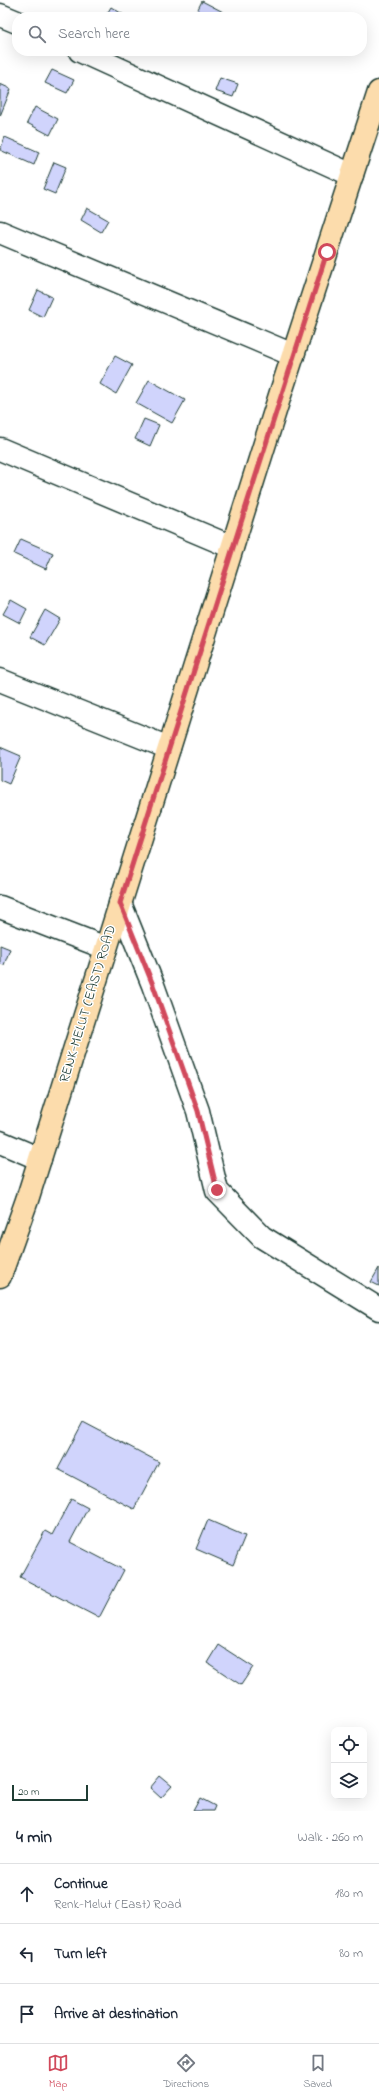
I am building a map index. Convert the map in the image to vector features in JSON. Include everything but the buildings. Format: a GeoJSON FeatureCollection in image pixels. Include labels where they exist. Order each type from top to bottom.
{"type":"FeatureCollection","features":[{"type":"Feature","properties":{"kind":"main road","name":"RENK-MELUT (EAST) ROAD"},"geometry":{"type":"LineString","coordinates":[[0,1276],[40,1159],[293,355],[379,92]]}},
{"type":"Feature","properties":{"kind":"street"},"geometry":{"type":"LineString","coordinates":[[0,15],[12,20]]}},
{"type":"Feature","properties":{"kind":"street"},"geometry":{"type":"LineString","coordinates":[[91,56],[352,175]]}},
{"type":"Feature","properties":{"kind":"street"},"geometry":{"type":"LineString","coordinates":[[0,232],[293,355]]}},
{"type":"Feature","properties":{"kind":"street"},"geometry":{"type":"LineString","coordinates":[[0,450],[232,547]]}},
{"type":"Feature","properties":{"kind":"street"},"geometry":{"type":"LineString","coordinates":[[0,680],[169,748]]}},
{"type":"Feature","properties":{"kind":"street"},"geometry":{"type":"LineString","coordinates":[[120,903],[153,985],[198,1111],[217,1190],[262,1238],[379,1309]]}},
{"type":"Feature","properties":{"kind":"street"},"geometry":{"type":"LineString","coordinates":[[0,907],[106,948]]}},
{"type":"Feature","properties":{"kind":"street"},"geometry":{"type":"LineString","coordinates":[[0,1142],[40,1159]]}},
{"type":"Feature","properties":{"kind":"route"},"geometry":{"type":"LineString","coordinates":[[217,1190],[198,1111],[153,985],[120,903],[281,392],[327,252]]}}]}
